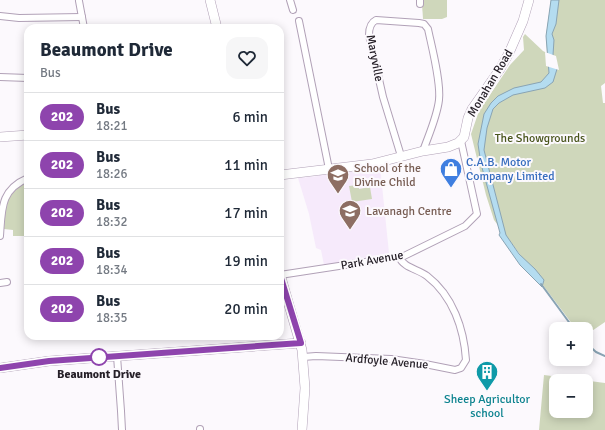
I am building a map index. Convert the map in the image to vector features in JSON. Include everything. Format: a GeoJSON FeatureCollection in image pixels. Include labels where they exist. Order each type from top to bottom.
{"type":"FeatureCollection","features":[{"type":"Feature","properties":{"kind":"street"},"geometry":{"type":"LineString","coordinates":[[210,0],[216,24]]}},
{"type":"Feature","properties":{"kind":"street"},"geometry":{"type":"LineString","coordinates":[[290,0],[293,10]]}},
{"type":"Feature","properties":{"kind":"street","name":"Monahan Road"},"geometry":{"type":"LineString","coordinates":[[461,141],[464,137],[472,109],[503,64],[512,47],[526,13],[529,0]]}},
{"type":"Feature","properties":{"kind":"street"},"geometry":{"type":"LineString","coordinates":[[79,1],[83,24]]}},
{"type":"Feature","properties":{"kind":"street"},"geometry":{"type":"LineString","coordinates":[[0,16],[19,18],[82,17]]}},
{"type":"Feature","properties":{"kind":"street","name":"Maryville"},"geometry":{"type":"LineString","coordinates":[[402,156],[383,97],[369,36],[370,27],[376,20],[419,23],[424,24],[428,29],[438,82],[439,99],[424,151]]}},
{"type":"Feature","properties":{"kind":"street"},"geometry":{"type":"LineString","coordinates":[[299,21],[329,169]]}},
{"type":"Feature","properties":{"kind":"street"},"geometry":{"type":"LineString","coordinates":[[0,77],[24,78]]}},
{"type":"Feature","properties":{"kind":"street"},"geometry":{"type":"LineString","coordinates":[[0,137],[24,135]]}},
{"type":"Feature","properties":{"kind":"street"},"geometry":{"type":"LineString","coordinates":[[284,175],[372,164],[424,151],[452,146],[461,141]]}},
{"type":"Feature","properties":{"kind":"street","name":"Park Avenue"},"geometry":{"type":"LineString","coordinates":[[284,274],[404,256],[465,226],[477,214],[461,141]]}},
{"type":"Feature","properties":{"kind":"street"},"geometry":{"type":"LineString","coordinates":[[0,236],[1,209],[5,196],[16,185],[24,180]]}},
{"type":"Feature","properties":{"kind":"street","name":"Ardfoyle Avenue"},"geometry":{"type":"LineString","coordinates":[[303,357],[316,356],[391,359],[455,370],[461,368],[466,360],[464,338],[459,323],[444,294],[426,276],[404,264],[399,257]]}},
{"type":"Feature","properties":{"kind":"street"},"geometry":{"type":"LineString","coordinates":[[0,283],[7,282]]}},
{"type":"Feature","properties":{"kind":"street"},"geometry":{"type":"LineString","coordinates":[[284,288],[301,343],[303,357],[304,395],[302,430]]}},
{"type":"Feature","properties":{"kind":"street"},"geometry":{"type":"LineString","coordinates":[[0,368],[30,363],[301,343]]}},
{"type":"Feature","properties":{"kind":"street"},"geometry":{"type":"LineString","coordinates":[[117,356],[122,411],[122,430]]}},
{"type":"Feature","properties":{"kind":"shaded area","name":"Lavanagh Centre"},"geometry":{"type":"Polygon","coordinates":[[[380,166],[389,253],[324,265],[321,250],[316,248],[309,214],[298,178],[361,171],[380,166]]]}},
{"type":"Feature","properties":{"kind":"green space"},"geometry":{"type":"Polygon","coordinates":[[[423,0],[447,0],[447,17],[442,19],[423,19],[423,0]]]}},
{"type":"Feature","properties":{"kind":"green space","name":"The Showgrounds"},"geometry":{"type":"Polygon","coordinates":[[[551,0],[605,0],[605,83],[601,86],[603,103],[605,103],[605,322],[593,330],[593,322],[571,322],[494,220],[486,195],[471,134],[479,111],[510,65],[524,50],[523,37],[525,34],[547,53],[546,36],[551,0]]]}},
{"type":"Feature","properties":{"kind":"green space"},"geometry":{"type":"Polygon","coordinates":[[[24,184],[24,236],[13,236],[13,230],[4,229],[5,213],[10,196],[24,184]]]}},
{"type":"Feature","properties":{"kind":"green space"},"geometry":{"type":"Polygon","coordinates":[[[359,185],[359,189],[370,187],[372,199],[352,202],[349,186],[359,185]]]}},
{"type":"Feature","properties":{"kind":"green space"},"geometry":{"type":"Polygon","coordinates":[[[544,375],[549,376],[549,418],[593,418],[593,381],[605,383],[605,430],[539,430],[544,375]]]}},
{"type":"Feature","properties":{"kind":"water"},"geometry":{"type":"Polygon","coordinates":[[[551,0],[559,0],[556,24],[552,34],[554,40],[553,55],[557,69],[553,82],[545,88],[513,95],[499,103],[493,109],[487,128],[484,150],[506,235],[519,254],[544,280],[542,287],[520,265],[499,235],[500,233],[481,164],[478,144],[484,114],[491,103],[498,96],[514,88],[541,82],[549,73],[546,36],[551,0]]]}},
{"type":"Feature","properties":{"kind":"pier"},"geometry":{"type":"Polygon","coordinates":[[[545,52],[556,56],[559,70],[546,66],[545,52]]]}},
{"type":"Feature","properties":{"kind":"waterway"},"geometry":{"type":"LineString","coordinates":[[541,284],[569,322]]}},
{"type":"Feature","properties":{"kind":"waterway"},"geometry":{"type":"LineString","coordinates":[[593,349],[605,356]]}},
{"type":"Feature","properties":{"kind":"bus line","name":"202"},"geometry":{"type":"LineString","coordinates":[[0,368],[49,361],[301,343],[284,288]]}},
{"type":"Feature","properties":{"kind":"place","name":"C.A.B. Motor Company Limited"},"geometry":{"type":"Point","coordinates":[451,188]}},
{"type":"Feature","properties":{"kind":"place","name":"School of the Divine Child"},"geometry":{"type":"Point","coordinates":[338,194]}},
{"type":"Feature","properties":{"kind":"place","name":"Lavanagh Centre"},"geometry":{"type":"Point","coordinates":[350,230]}},
{"type":"Feature","properties":{"kind":"place","name":"Beaumont Drive"},"geometry":{"type":"Point","coordinates":[99,357]}},
{"type":"Feature","properties":{"kind":"place","name":"Sheep Agricultor school"},"geometry":{"type":"Point","coordinates":[487,392]}}]}
